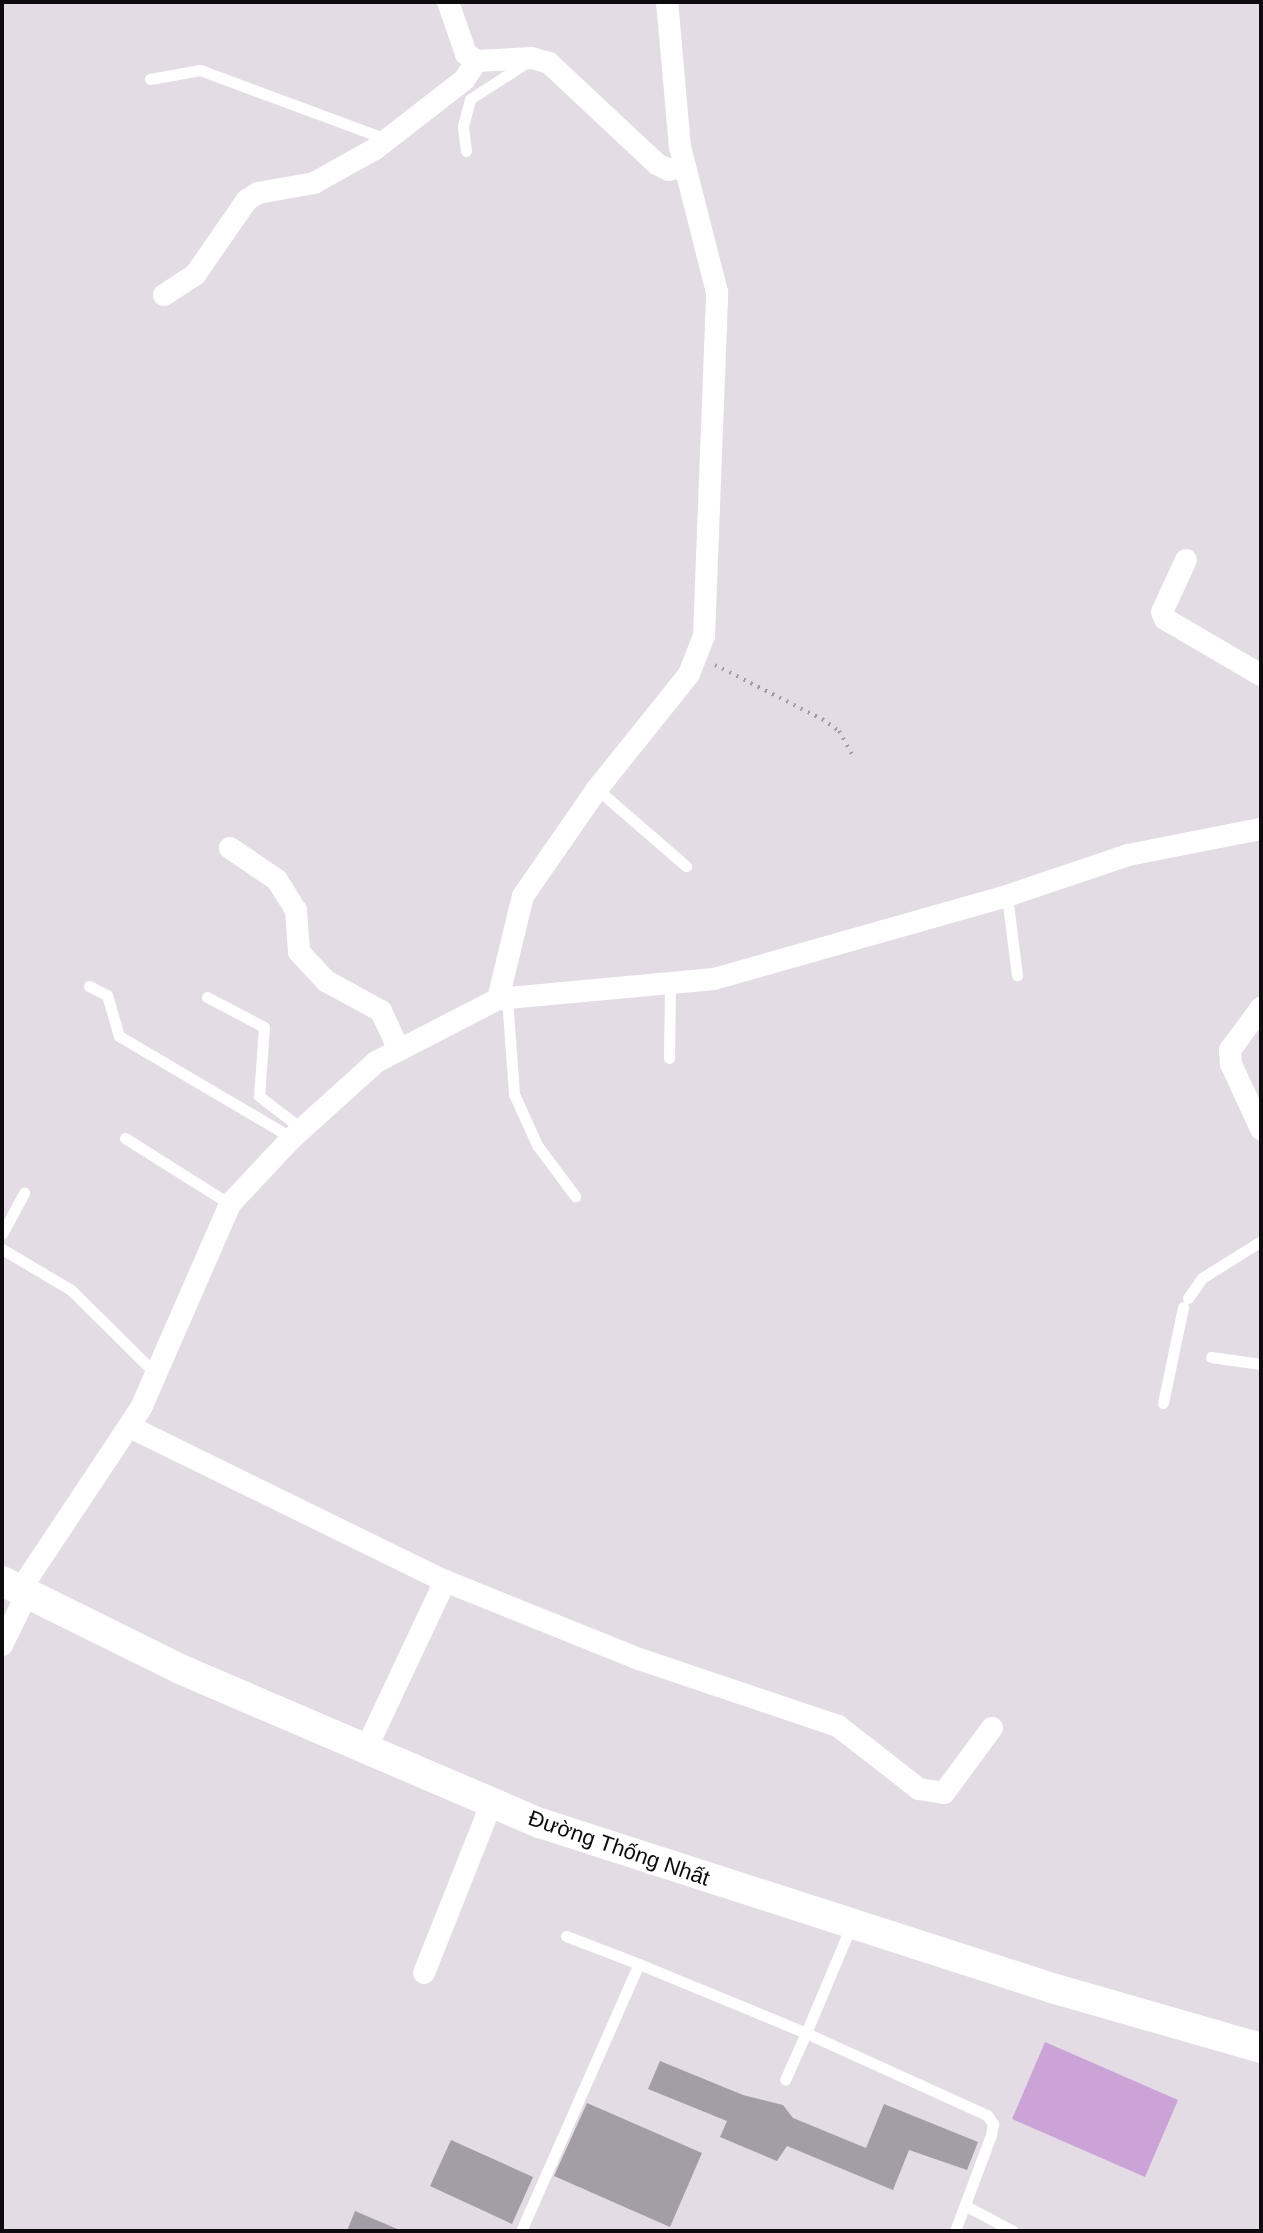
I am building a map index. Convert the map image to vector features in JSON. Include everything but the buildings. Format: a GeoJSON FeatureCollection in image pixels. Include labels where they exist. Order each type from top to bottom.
{"type":"FeatureCollection","features":[{"type":"Feature","properties":{"kind":"street"},"geometry":{"type":"LineString","coordinates":[[448,2],[459,43],[477,61],[532,58],[549,63],[657,164],[669,170],[683,166]]}},
{"type":"Feature","properties":{"kind":"street"},"geometry":{"type":"LineString","coordinates":[[503,999],[523,896],[597,789],[699,656],[718,314],[712,266],[683,166],[667,2]]}},
{"type":"Feature","properties":{"kind":"street"},"geometry":{"type":"LineString","coordinates":[[164,295],[195,275],[247,200],[258,193],[314,183],[388,139],[464,80],[477,61]]}},
{"type":"Feature","properties":{"kind":"street"},"geometry":{"type":"LineString","coordinates":[[1186,560],[1162,612],[1165,619],[1261,675]]}},
{"type":"Feature","properties":{"kind":"street"},"geometry":{"type":"LineString","coordinates":[[2,1645],[16,1589],[130,1427],[156,1375],[230,1204],[359,1074],[399,1050],[503,999],[714,979],[1007,896],[1128,855],[1261,829]]}},
{"type":"Feature","properties":{"kind":"street"},"geometry":{"type":"LineString","coordinates":[[230,848],[277,880],[296,910],[299,952],[326,981],[381,1011],[390,1021],[399,1050]]}},
{"type":"Feature","properties":{"kind":"street"},"geometry":{"type":"LineString","coordinates":[[1261,1008],[1230,1050],[1231,1064],[1261,1129]]}},
{"type":"Feature","properties":{"kind":"street"},"geometry":{"type":"LineString","coordinates":[[130,1427],[445,1581],[639,1659],[838,1726],[919,1789],[932,1794],[944,1793],[992,1728]]}},
{"type":"Feature","properties":{"kind":"street"},"geometry":{"type":"LineString","coordinates":[[366,1749],[445,1581]]}},
{"type":"Feature","properties":{"kind":"street","name":"Đường Thống Nhất"},"geometry":{"type":"LineString","coordinates":[[16,1589],[180,1669],[492,1802],[851,1925],[1261,2048]]}},
{"type":"Feature","properties":{"kind":"street"},"geometry":{"type":"LineString","coordinates":[[424,1973],[492,1802]]}},
{"type":"Feature","properties":{"kind":"lane"},"geometry":{"type":"LineString","coordinates":[[466,151],[463,126],[470,99],[532,58]]}},
{"type":"Feature","properties":{"kind":"lane"},"geometry":{"type":"LineString","coordinates":[[150,79],[200,70],[388,139]]}},
{"type":"Feature","properties":{"kind":"lane"},"geometry":{"type":"LineString","coordinates":[[597,789],[686,866]]}},
{"type":"Feature","properties":{"kind":"lane"},"geometry":{"type":"LineString","coordinates":[[1007,896],[1017,975]]}},
{"type":"Feature","properties":{"kind":"lane"},"geometry":{"type":"LineString","coordinates":[[669,1058],[670,984]]}},
{"type":"Feature","properties":{"kind":"lane"},"geometry":{"type":"LineString","coordinates":[[89,986],[107,995],[119,1036],[297,1134]]}},
{"type":"Feature","properties":{"kind":"lane"},"geometry":{"type":"LineString","coordinates":[[207,997],[264,1027],[259,1096],[297,1134]]}},
{"type":"Feature","properties":{"kind":"lane"},"geometry":{"type":"LineString","coordinates":[[503,999],[514,1094],[537,1145],[575,1196]]}},
{"type":"Feature","properties":{"kind":"lane"},"geometry":{"type":"LineString","coordinates":[[125,1138],[230,1204]]}},
{"type":"Feature","properties":{"kind":"lane"},"geometry":{"type":"LineString","coordinates":[[2,1234],[24,1193]]}},
{"type":"Feature","properties":{"kind":"lane"},"geometry":{"type":"LineString","coordinates":[[1163,1403],[1186,1302],[1202,1278],[1261,1241]]}},
{"type":"Feature","properties":{"kind":"lane"},"geometry":{"type":"LineString","coordinates":[[2,1249],[71,1290],[156,1375]]}},
{"type":"Feature","properties":{"kind":"lane"},"geometry":{"type":"LineString","coordinates":[[1211,1357],[1261,1364]]}},
{"type":"Feature","properties":{"kind":"lane"},"geometry":{"type":"LineString","coordinates":[[785,2080],[851,1925]]}},
{"type":"Feature","properties":{"kind":"lane"},"geometry":{"type":"LineString","coordinates":[[566,1936],[806,2033],[987,2115],[993,2124],[991,2135],[955,2231]]}},
{"type":"Feature","properties":{"kind":"lane"},"geometry":{"type":"LineString","coordinates":[[521,2231],[639,1964]]}},
{"type":"Feature","properties":{"kind":"lane"},"geometry":{"type":"LineString","coordinates":[[966,2206],[1013,2231]]}},
{"type":"Feature","properties":{"kind":"path"},"geometry":{"type":"LineString","coordinates":[[699,656],[822,719],[839,731],[852,754]]}},
{"type":"Feature","properties":{"kind":"shaded area"},"geometry":{"type":"Polygon","coordinates":[[[1045,2042],[1178,2100],[1145,2177],[1012,2119],[1045,2042]]]}}]}
